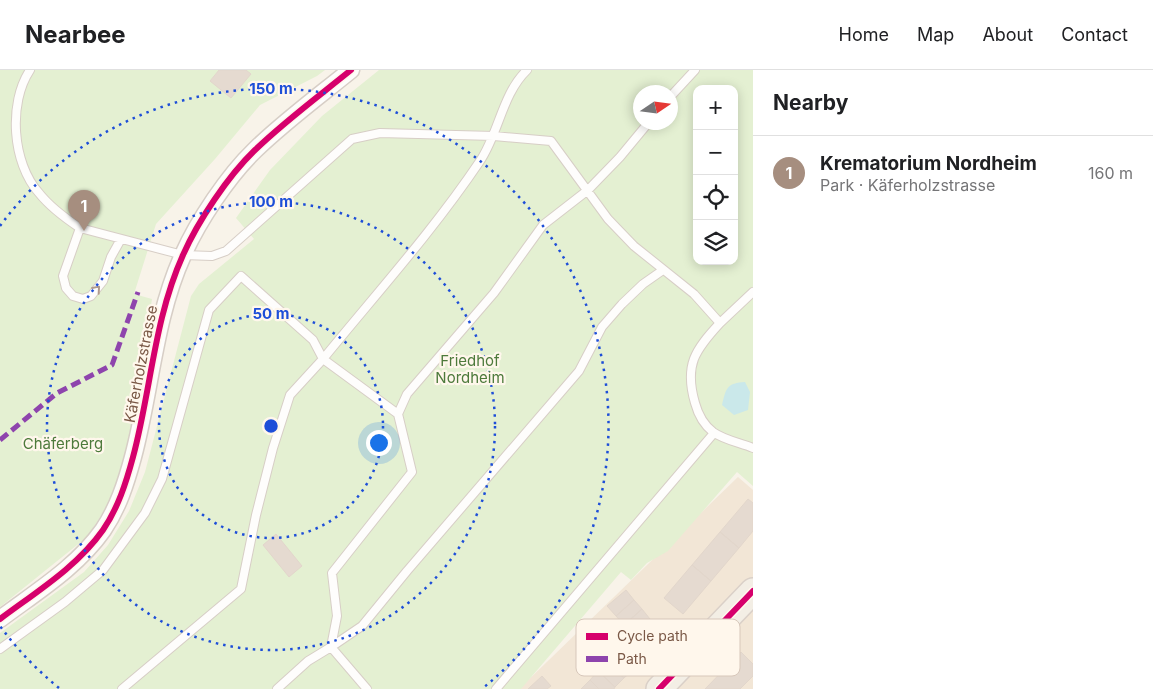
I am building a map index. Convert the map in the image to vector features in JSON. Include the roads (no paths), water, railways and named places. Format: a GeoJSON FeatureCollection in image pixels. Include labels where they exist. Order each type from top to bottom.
{"type":"FeatureCollection","features":[{"type":"Feature","properties":{"kind":"main road"},"geometry":{"type":"LineString","coordinates":[[726,619],[753,591]]}},
{"type":"Feature","properties":{"kind":"main road"},"geometry":{"type":"LineString","coordinates":[[659,689],[671,676]]}},
{"type":"Feature","properties":{"kind":"street","name":"Käferholzstrasse"},"geometry":{"type":"LineString","coordinates":[[0,619],[70,566],[87,550],[104,529],[123,492],[141,427],[166,300],[183,255],[205,215],[237,170],[254,150],[351,70]]}},
{"type":"Feature","properties":{"kind":"lane"},"geometry":{"type":"LineString","coordinates":[[30,70],[24,79],[16,108],[16,131],[19,153],[27,173],[38,192],[68,220],[80,228],[183,255],[212,256],[226,251],[352,140],[380,133],[494,136],[551,141],[608,219],[634,246],[694,294],[720,323]]}},
{"type":"Feature","properties":{"kind":"lane"},"geometry":{"type":"LineString","coordinates":[[122,689],[241,590],[256,515],[273,448],[290,395],[323,359],[433,224],[481,160],[494,136],[513,87],[527,70]]}},
{"type":"Feature","properties":{"kind":"lane"},"geometry":{"type":"LineString","coordinates":[[678,88],[695,70]]}},
{"type":"Feature","properties":{"kind":"lane"},"geometry":{"type":"LineString","coordinates":[[367,689],[332,647],[336,616],[332,573],[412,472],[398,414],[407,394],[494,293],[543,225],[588,190],[642,130]]}},
{"type":"Feature","properties":{"kind":"lane"},"geometry":{"type":"LineString","coordinates":[[80,228],[63,276],[66,288],[73,296],[83,298],[91,296],[104,281],[111,257],[121,239]]}},
{"type":"Feature","properties":{"kind":"lane"},"geometry":{"type":"LineString","coordinates":[[277,689],[308,661],[362,626],[579,370],[602,327],[622,304],[663,270]]}},
{"type":"Feature","properties":{"kind":"lane"},"geometry":{"type":"LineString","coordinates":[[0,649],[104,570],[145,513],[162,480],[209,310],[241,276],[313,340],[323,359],[398,414]]}},
{"type":"Feature","properties":{"kind":"lane"},"geometry":{"type":"LineString","coordinates":[[753,292],[702,342],[694,356],[690,372],[690,387],[697,411],[704,423],[714,433],[753,448]]}},
{"type":"Feature","properties":{"kind":"lane"},"geometry":{"type":"LineString","coordinates":[[496,689],[714,433]]}},
{"type":"Feature","properties":{"kind":"water"},"geometry":{"type":"Polygon","coordinates":[[[745,382],[750,392],[748,410],[734,415],[722,405],[726,391],[731,385],[745,382]]]}},
{"type":"Feature","properties":{"kind":"place","name":"Krematorium Nordheim"},"geometry":{"type":"Point","coordinates":[84,231]}},
{"type":"Feature","properties":{"kind":"park label","name":"Friedhof Nordheim"},"geometry":{"type":"Point","coordinates":[470,370]}},
{"type":"Feature","properties":{"kind":"park label","name":"Chäferberg"},"geometry":{"type":"Point","coordinates":[63,444]}}]}
